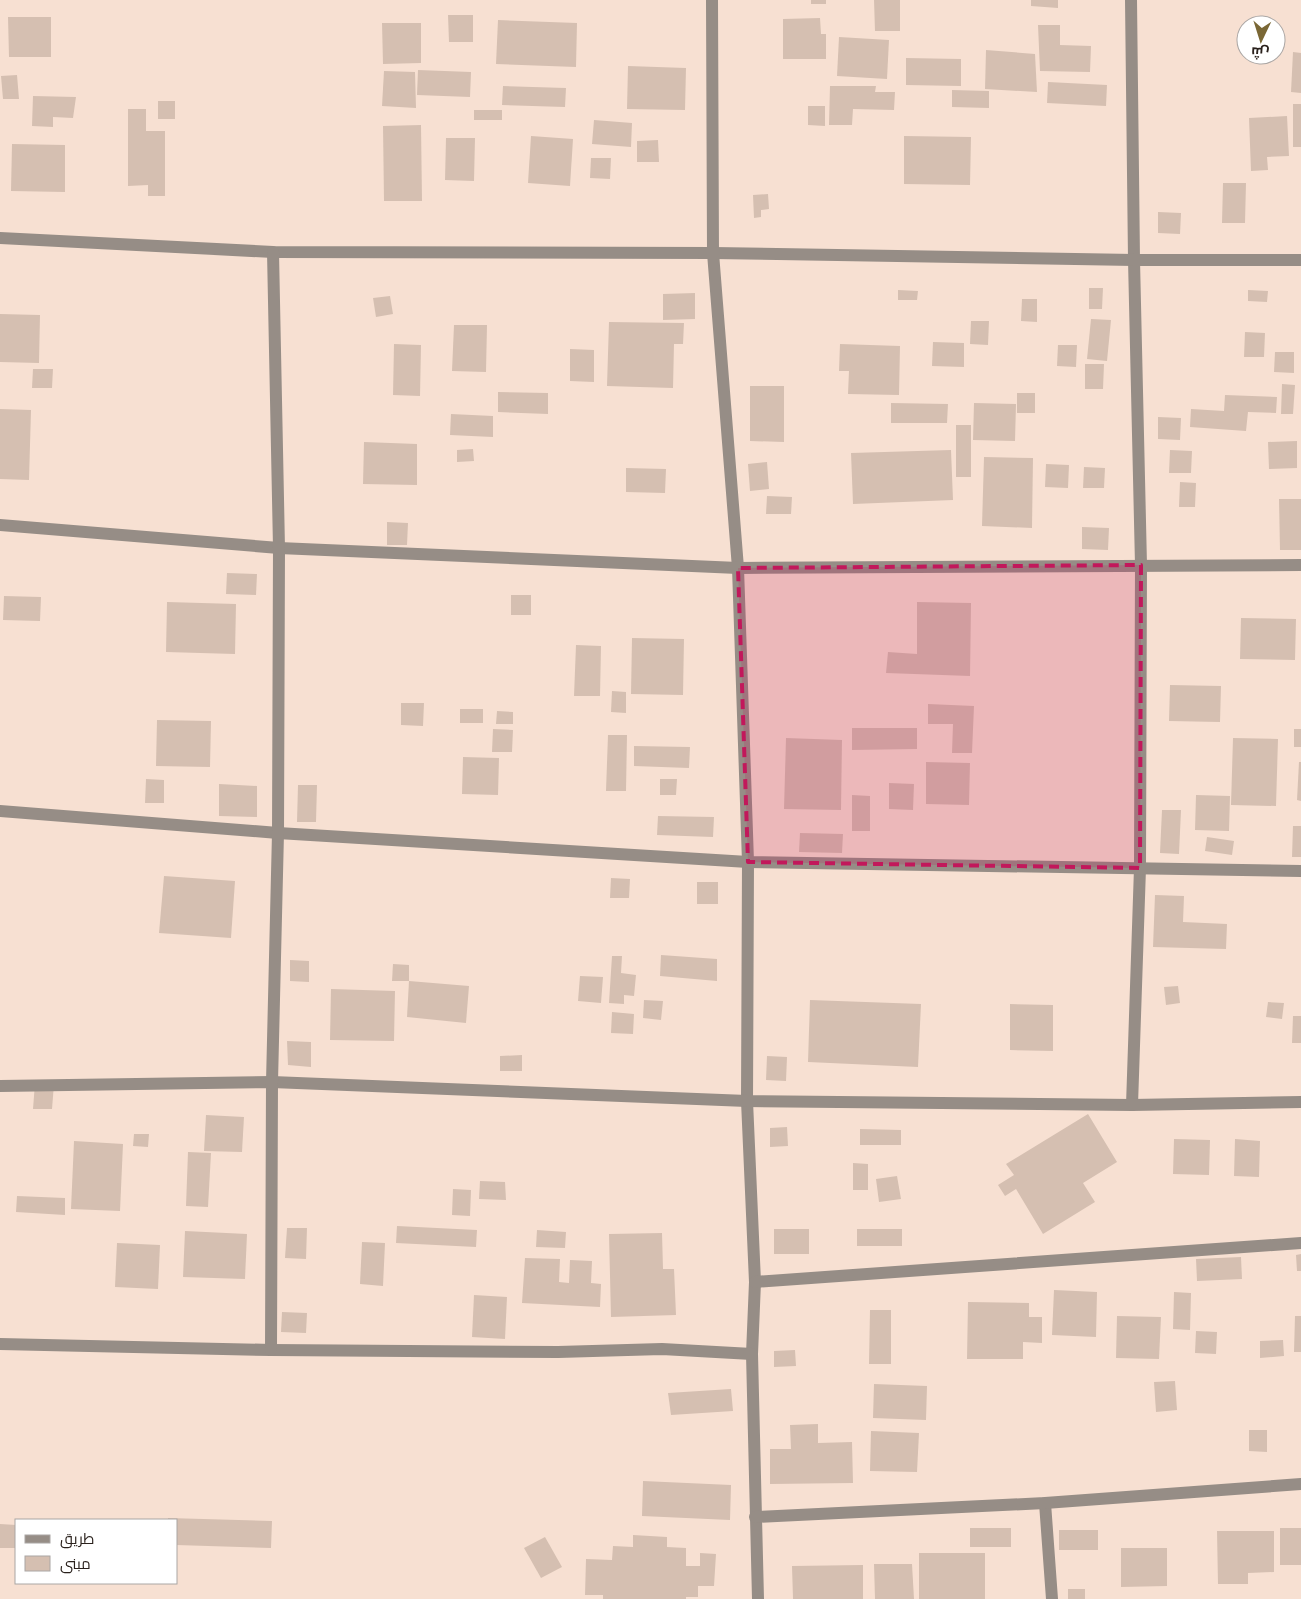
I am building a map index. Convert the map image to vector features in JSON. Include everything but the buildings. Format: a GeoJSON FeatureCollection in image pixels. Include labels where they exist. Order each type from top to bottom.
{"type":"FeatureCollection","features":[{"type":"Feature","properties":{"kind":"street"},"geometry":{"type":"LineString","coordinates":[[712,0],[713,253],[738,568],[748,862],[747,1101],[755,1282],[752,1354],[758,1599]]}},
{"type":"Feature","properties":{"kind":"street"},"geometry":{"type":"LineString","coordinates":[[1131,0],[1134,260],[1141,565],[1140,868],[1132,1105]]}},
{"type":"Feature","properties":{"kind":"street"},"geometry":{"type":"LineString","coordinates":[[0,238],[273,252],[713,253],[1134,260],[1301,260]]}},
{"type":"Feature","properties":{"kind":"street"},"geometry":{"type":"LineString","coordinates":[[271,1350],[272,1082],[278,833],[279,548],[273,252]]}},
{"type":"Feature","properties":{"kind":"street"},"geometry":{"type":"LineString","coordinates":[[0,525],[279,548],[738,568],[1301,565]]}},
{"type":"Feature","properties":{"kind":"street"},"geometry":{"type":"LineString","coordinates":[[0,811],[278,833],[748,862],[1301,871]]}},
{"type":"Feature","properties":{"kind":"street"},"geometry":{"type":"LineString","coordinates":[[0,1086],[272,1082],[747,1101],[1132,1105],[1301,1102]]}},
{"type":"Feature","properties":{"kind":"street"},"geometry":{"type":"LineString","coordinates":[[755,1282],[1301,1243]]}},
{"type":"Feature","properties":{"kind":"street"},"geometry":{"type":"LineString","coordinates":[[0,1344],[271,1350],[568,1352],[662,1349],[752,1354]]}},
{"type":"Feature","properties":{"kind":"street"},"geometry":{"type":"LineString","coordinates":[[755,1517],[1045,1502],[1301,1484]]}},
{"type":"Feature","properties":{"kind":"street"},"geometry":{"type":"LineString","coordinates":[[1045,1502],[1052,1599]]}},
{"type":"Feature","properties":{"kind":"highlighted area"},"geometry":{"type":"Polygon","coordinates":[[[1141,565],[1140,868],[748,862],[738,568],[1141,565]]]}}]}
